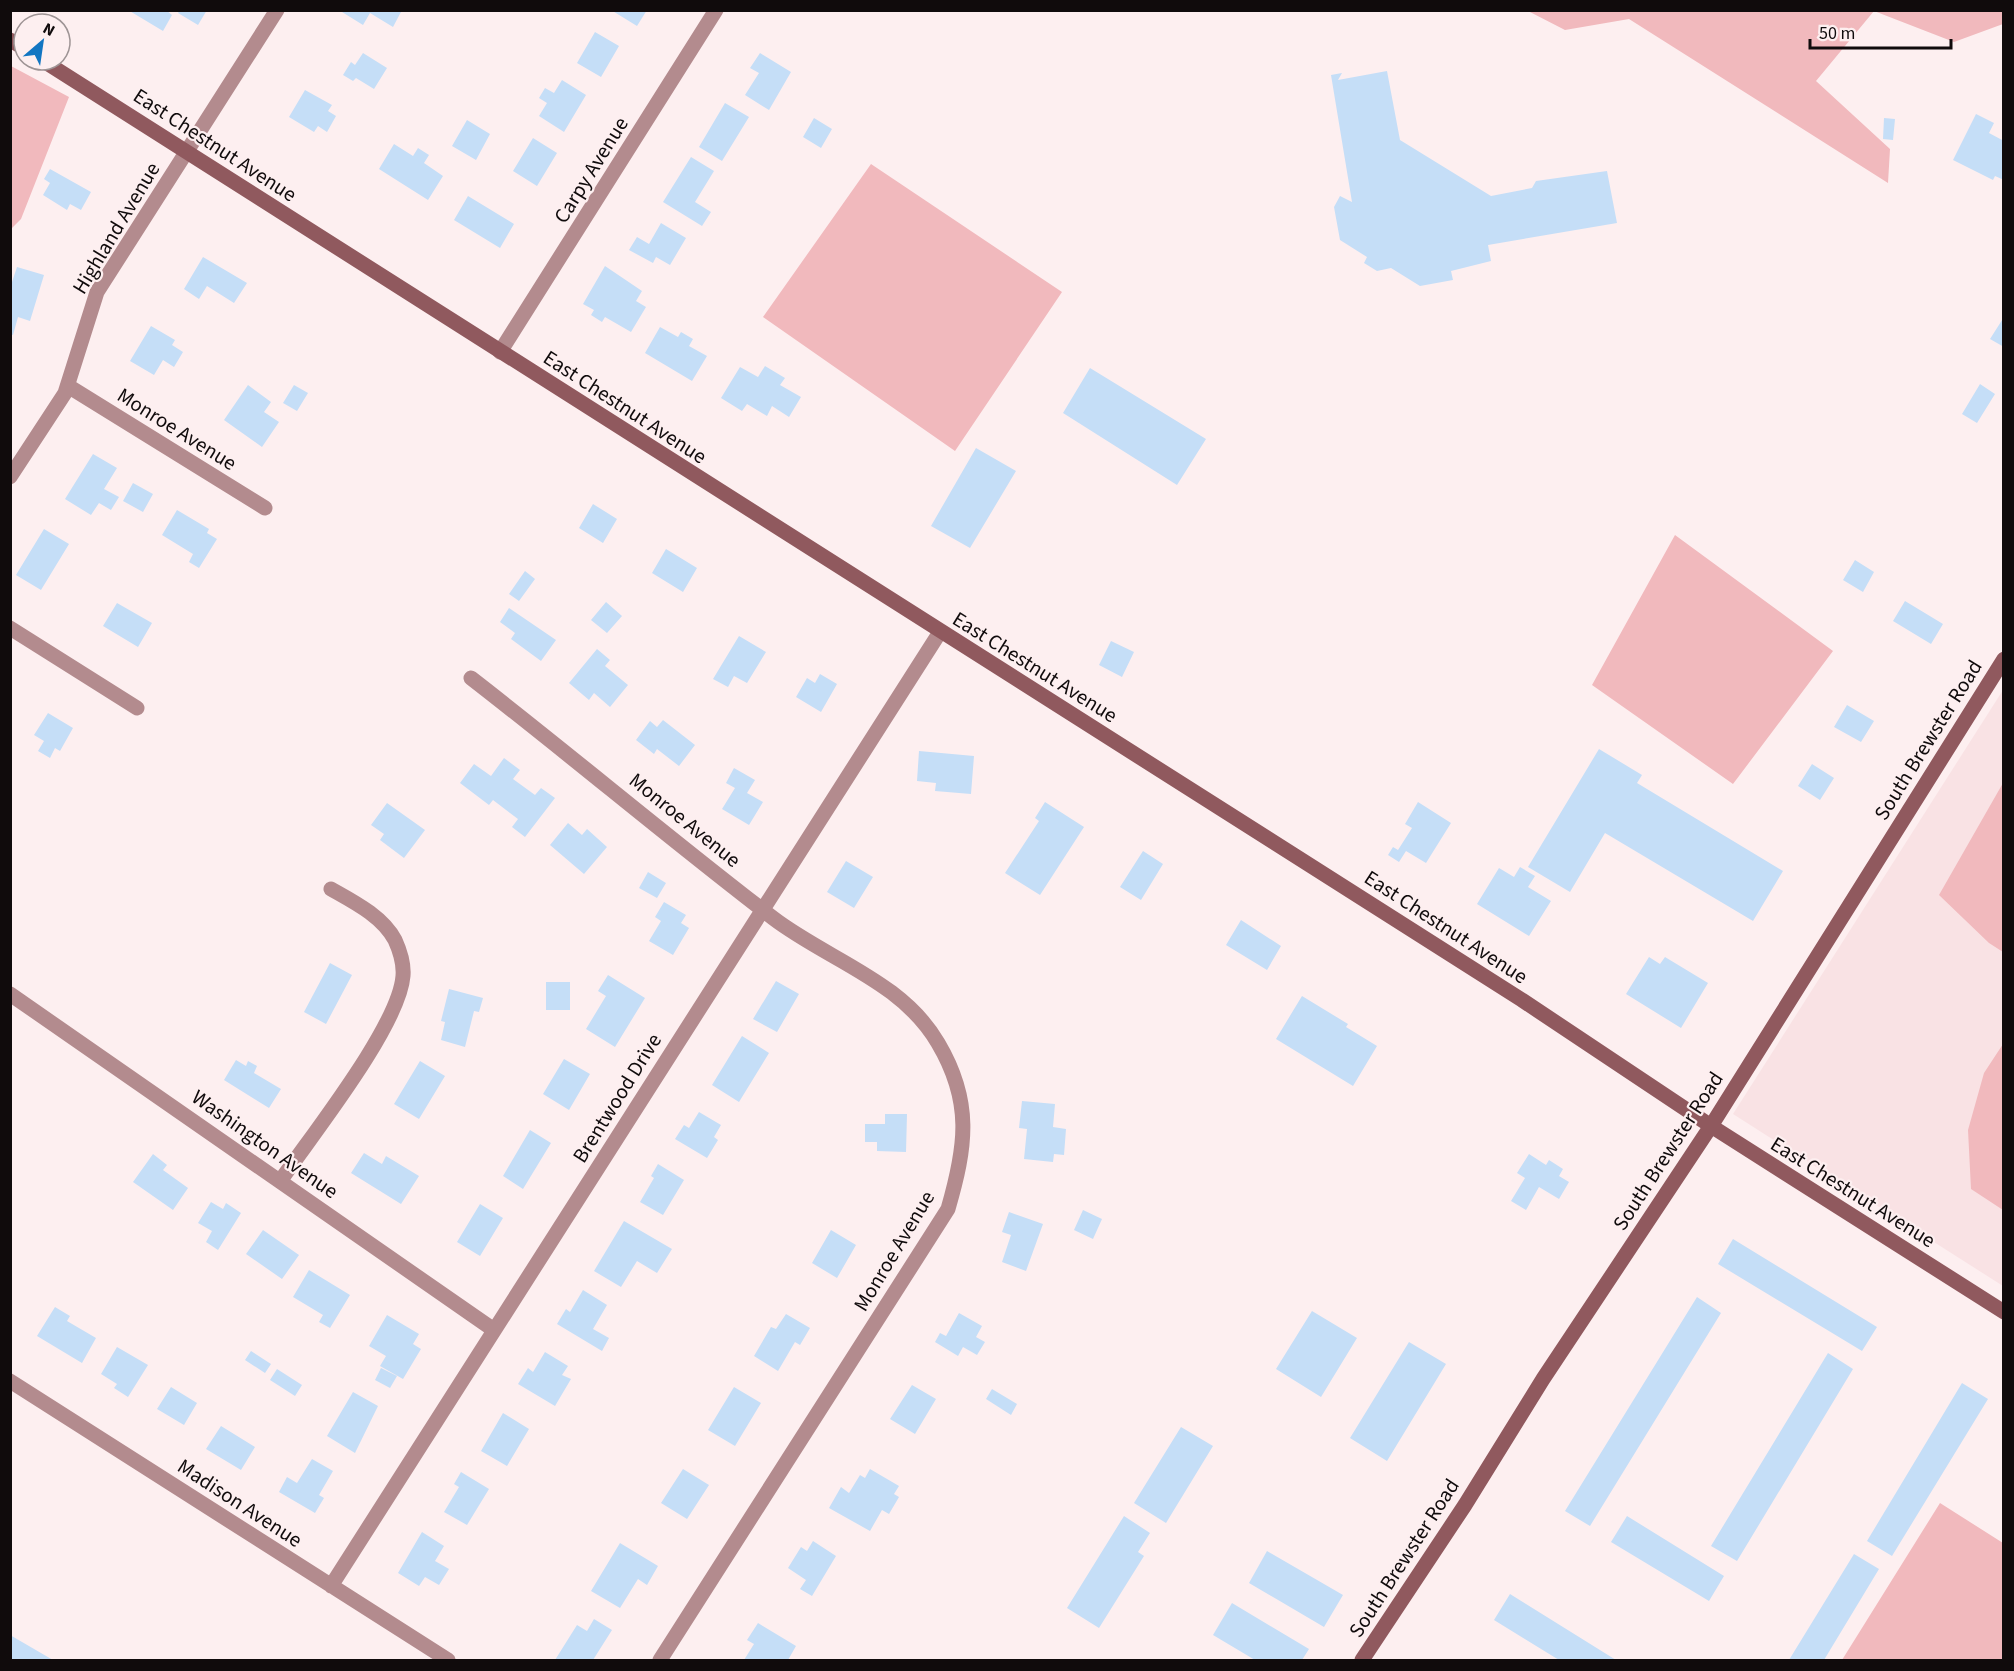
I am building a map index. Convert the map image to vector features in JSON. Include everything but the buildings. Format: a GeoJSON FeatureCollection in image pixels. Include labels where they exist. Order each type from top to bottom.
{"type":"FeatureCollection","features":[{"type":"Feature","properties":{"kind":"street","name":"Highland Avenue"},"geometry":{"type":"LineString","coordinates":[[10,477],[68,386],[98,292],[277,10]]}},
{"type":"Feature","properties":{"kind":"street","name":"Carpy Avenue"},"geometry":{"type":"LineString","coordinates":[[500,352],[716,10]]}},
{"type":"Feature","properties":{"kind":"street","name":"East Chestnut Avenue"},"geometry":{"type":"LineString","coordinates":[[61,72],[1522,1000],[1711,1126],[2004,1312]]}},
{"type":"Feature","properties":{"kind":"street","name":"Monroe Avenue"},"geometry":{"type":"LineString","coordinates":[[68,386],[265,508]]}},
{"type":"Feature","properties":{"kind":"street"},"geometry":{"type":"LineString","coordinates":[[10,628],[137,708]]}},
{"type":"Feature","properties":{"kind":"street","name":"Brentwood Drive"},"geometry":{"type":"LineString","coordinates":[[331,1586],[940,632]]}},
{"type":"Feature","properties":{"kind":"street","name":"South Brewster Road"},"geometry":{"type":"LineString","coordinates":[[1362,1660],[1711,1126],[2004,660]]}},
{"type":"Feature","properties":{"kind":"street","name":"Monroe Avenue"},"geometry":{"type":"LineString","coordinates":[[471,678],[762,909],[801,938],[874,980],[913,1009],[938,1043],[958,1084],[964,1133],[960,1165],[948,1209],[660,1660]]}},
{"type":"Feature","properties":{"kind":"street"},"geometry":{"type":"LineString","coordinates":[[281,1180],[378,1038],[398,997],[403,976],[402,959],[391,933],[364,908],[331,889]]}},
{"type":"Feature","properties":{"kind":"street","name":"Washington Avenue"},"geometry":{"type":"LineString","coordinates":[[10,994],[494,1330]]}},
{"type":"Feature","properties":{"kind":"street","name":"Madison Avenue"},"geometry":{"type":"LineString","coordinates":[[10,1381],[448,1660]]}},
{"type":"Feature","properties":{"kind":"shaded area"},"geometry":{"type":"Polygon","coordinates":[[[2003,10],[2003,24],[1954,42],[1874,11],[1816,81],[1890,149],[1888,183],[1629,19],[1565,30],[1528,11],[2003,10]]]}},
{"type":"Feature","properties":{"kind":"shaded area"},"geometry":{"type":"Polygon","coordinates":[[[11,66],[12,72],[22,72],[69,97],[21,219],[11,229],[11,66]]]}},
{"type":"Feature","properties":{"kind":"shaded area"},"geometry":{"type":"Polygon","coordinates":[[[871,164],[1062,292],[955,451],[763,317],[871,164]]]}},
{"type":"Feature","properties":{"kind":"shaded area"},"geometry":{"type":"Polygon","coordinates":[[[1675,535],[1833,651],[1733,784],[1592,685],[1675,535]]]}},
{"type":"Feature","properties":{"kind":"shaded area"},"geometry":{"type":"Polygon","coordinates":[[[2003,690],[2003,1286],[1733,1114],[2003,690]]]}},
{"type":"Feature","properties":{"kind":"shaded area"},"geometry":{"type":"Polygon","coordinates":[[[2003,783],[2004,952],[1989,943],[1939,895],[2003,783]]]}},
{"type":"Feature","properties":{"kind":"shaded area"},"geometry":{"type":"Polygon","coordinates":[[[2003,1044],[2003,1210],[1971,1189],[1968,1130],[1984,1073],[2003,1044]]]}},
{"type":"Feature","properties":{"kind":"shaded area"},"geometry":{"type":"Polygon","coordinates":[[[1940,1503],[2003,1543],[2003,1660],[1842,1660],[1940,1503]]]}}]}
